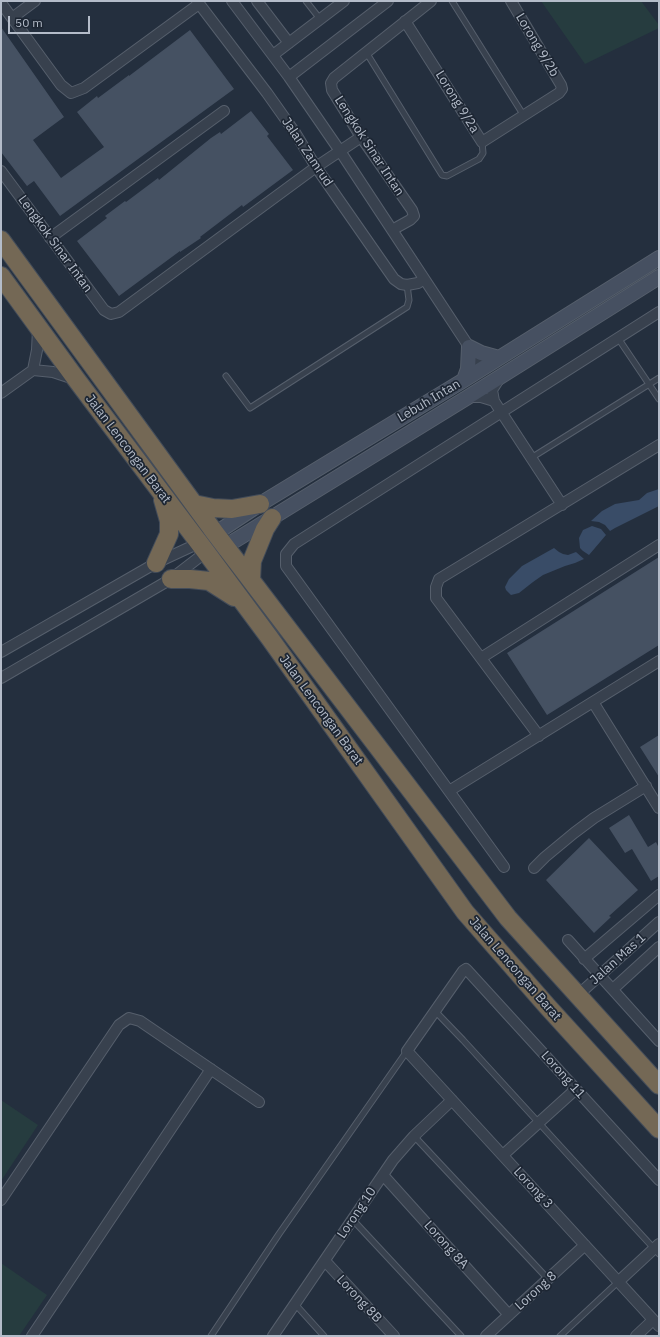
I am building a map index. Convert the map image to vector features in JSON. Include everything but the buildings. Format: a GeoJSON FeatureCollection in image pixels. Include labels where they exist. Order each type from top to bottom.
{"type":"FeatureCollection","features":[{"type":"Feature","properties":{"kind":"highway","name":"Jalan Lencongan Barat"},"geometry":{"type":"LineString","coordinates":[[1,240],[194,504],[508,918],[659,1086]]}},
{"type":"Feature","properties":{"kind":"highway","name":"Jalan Lencongan Barat"},"geometry":{"type":"LineString","coordinates":[[1,276],[76,379],[245,604],[465,912],[542,1001],[659,1129]]}},
{"type":"Feature","properties":{"kind":"highway"},"geometry":{"type":"LineString","coordinates":[[156,563],[169,534],[169,521],[161,492]]}},
{"type":"Feature","properties":{"kind":"highway"},"geometry":{"type":"LineString","coordinates":[[194,504],[213,508],[232,509],[260,504]]}},
{"type":"Feature","properties":{"kind":"highway"},"geometry":{"type":"LineString","coordinates":[[251,580],[252,561],[265,529],[272,518]]}},
{"type":"Feature","properties":{"kind":"highway"},"geometry":{"type":"LineString","coordinates":[[171,579],[209,581],[224,589],[245,604]]}},
{"type":"Feature","properties":{"kind":"main road","name":"Lebuh Intan"},"geometry":{"type":"LineString","coordinates":[[221,540],[260,504],[464,380],[659,258]]}},
{"type":"Feature","properties":{"kind":"main road","name":"Lebuh Intan"},"geometry":{"type":"LineString","coordinates":[[203,548],[272,518],[659,277]]}},
{"type":"Feature","properties":{"kind":"main road"},"geometry":{"type":"LineString","coordinates":[[464,380],[468,369],[469,347],[499,358]]}},
{"type":"Feature","properties":{"kind":"street"},"geometry":{"type":"LineString","coordinates":[[12,18],[35,1]]}},
{"type":"Feature","properties":{"kind":"street"},"geometry":{"type":"LineString","coordinates":[[232,1],[289,77],[340,150],[483,368]]}},
{"type":"Feature","properties":{"kind":"street"},"geometry":{"type":"LineString","coordinates":[[257,1],[289,43]]}},
{"type":"Feature","properties":{"kind":"street"},"geometry":{"type":"LineString","coordinates":[[273,55],[344,1]]}},
{"type":"Feature","properties":{"kind":"street"},"geometry":{"type":"LineString","coordinates":[[289,77],[388,1]]}},
{"type":"Feature","properties":{"kind":"street","name":"Lengkok Sinar Intan"},"geometry":{"type":"LineString","coordinates":[[392,230],[410,220],[414,216],[412,210],[361,137],[332,90],[331,83],[334,78],[431,1]]}},
{"type":"Feature","properties":{"kind":"street","name":"Lorong 9/2b"},"geometry":{"type":"LineString","coordinates":[[511,1],[562,89]]}},
{"type":"Feature","properties":{"kind":"street"},"geometry":{"type":"LineString","coordinates":[[1,3],[61,85],[71,93],[84,88],[198,3]]}},
{"type":"Feature","properties":{"kind":"street","name":"Jalan Zamrud"},"geometry":{"type":"LineString","coordinates":[[198,3],[267,93],[394,280],[401,284],[408,285]]}},
{"type":"Feature","properties":{"kind":"street","name":"Lorong 9/2a"},"geometry":{"type":"LineString","coordinates":[[406,21],[482,142],[559,93],[562,89]]}},
{"type":"Feature","properties":{"kind":"street"},"geometry":{"type":"LineString","coordinates":[[50,238],[224,111]]}},
{"type":"Feature","properties":{"kind":"street"},"geometry":{"type":"LineString","coordinates":[[316,167],[361,137]]}},
{"type":"Feature","properties":{"kind":"street","name":"Lengkok Sinar Intan"},"geometry":{"type":"LineString","coordinates":[[1,171],[104,310],[111,314],[119,312],[316,167]]}},
{"type":"Feature","properties":{"kind":"street"},"geometry":{"type":"LineString","coordinates":[[408,285],[418,283],[424,279]]}},
{"type":"Feature","properties":{"kind":"street"},"geometry":{"type":"LineString","coordinates":[[504,867],[286,566],[286,554],[294,544],[659,312]]}},
{"type":"Feature","properties":{"kind":"street"},"geometry":{"type":"LineString","coordinates":[[33,370],[37,350],[38,326]]}},
{"type":"Feature","properties":{"kind":"street"},"geometry":{"type":"LineString","coordinates":[[1,393],[33,370],[53,372],[76,379]]}},
{"type":"Feature","properties":{"kind":"street"},"geometry":{"type":"LineString","coordinates":[[500,377],[492,390],[494,401],[562,505]]}},
{"type":"Feature","properties":{"kind":"street"},"geometry":{"type":"LineString","coordinates":[[468,397],[481,397],[494,401]]}},
{"type":"Feature","properties":{"kind":"street"},"geometry":{"type":"LineString","coordinates":[[539,736],[436,598],[436,587],[439,579],[659,445]]}},
{"type":"Feature","properties":{"kind":"street"},"geometry":{"type":"LineString","coordinates":[[481,658],[659,546]]}},
{"type":"Feature","properties":{"kind":"street"},"geometry":{"type":"LineString","coordinates":[[1,652],[156,563],[203,548]]}},
{"type":"Feature","properties":{"kind":"street"},"geometry":{"type":"LineString","coordinates":[[1,678],[171,579],[203,548]]}},
{"type":"Feature","properties":{"kind":"street"},"geometry":{"type":"LineString","coordinates":[[449,791],[659,661]]}},
{"type":"Feature","properties":{"kind":"street"},"geometry":{"type":"LineString","coordinates":[[593,702],[659,808]]}},
{"type":"Feature","properties":{"kind":"street"},"geometry":{"type":"LineString","coordinates":[[534,868],[550,852],[574,833],[646,786]]}},
{"type":"Feature","properties":{"kind":"street"},"geometry":{"type":"LineString","coordinates":[[584,958],[659,895]]}},
{"type":"Feature","properties":{"kind":"street","name":"Jalan Mas 1"},"geometry":{"type":"LineString","coordinates":[[578,996],[659,922]]}},
{"type":"Feature","properties":{"kind":"street"},"geometry":{"type":"LineString","coordinates":[[568,940],[659,1041]]}},
{"type":"Feature","properties":{"kind":"street"},"geometry":{"type":"LineString","coordinates":[[613,989],[659,947]]}},
{"type":"Feature","properties":{"kind":"street","name":"Lorong 11"},"geometry":{"type":"LineString","coordinates":[[435,1011],[463,971],[468,971],[659,1180]]}},
{"type":"Feature","properties":{"kind":"street"},"geometry":{"type":"LineString","coordinates":[[407,1051],[435,1011]]}},
{"type":"Feature","properties":{"kind":"street"},"geometry":{"type":"LineString","coordinates":[[1,1200],[119,1025],[129,1018],[140,1021],[259,1102]]}},
{"type":"Feature","properties":{"kind":"street","name":"Lorong 3"},"geometry":{"type":"LineString","coordinates":[[407,1051],[656,1323]]}},
{"type":"Feature","properties":{"kind":"street"},"geometry":{"type":"LineString","coordinates":[[32,1336],[211,1069]]}},
{"type":"Feature","properties":{"kind":"street"},"geometry":{"type":"LineString","coordinates":[[503,1155],[576,1089]]}},
{"type":"Feature","properties":{"kind":"street","name":"Lorong 10"},"geometry":{"type":"LineString","coordinates":[[273,1336],[393,1160],[414,1136],[452,1100]]}},
{"type":"Feature","properties":{"kind":"street","name":"Lorong 8A"},"geometry":{"type":"LineString","coordinates":[[383,1175],[509,1315]]}},
{"type":"Feature","properties":{"kind":"street","name":"Lorong 8"},"geometry":{"type":"LineString","coordinates":[[486,1336],[585,1245]]}},
{"type":"Feature","properties":{"kind":"street"},"geometry":{"type":"LineString","coordinates":[[618,1282],[657,1249]]}},
{"type":"Feature","properties":{"kind":"street","name":"Lorong 8B"},"geometry":{"type":"LineString","coordinates":[[325,1261],[394,1336]]}},
{"type":"Feature","properties":{"kind":"street"},"geometry":{"type":"LineString","coordinates":[[636,1336],[656,1323]]}},
{"type":"Feature","properties":{"kind":"lane"},"geometry":{"type":"LineString","coordinates":[[306,1],[320,19]]}},
{"type":"Feature","properties":{"kind":"lane"},"geometry":{"type":"LineString","coordinates":[[452,1],[524,116]]}},
{"type":"Feature","properties":{"kind":"lane"},"geometry":{"type":"LineString","coordinates":[[366,52],[442,175],[447,176],[479,159],[483,153],[482,142]]}},
{"type":"Feature","properties":{"kind":"lane"},"geometry":{"type":"LineString","coordinates":[[226,376],[250,408],[407,307],[409,300],[408,285]]}},
{"type":"Feature","properties":{"kind":"lane"},"geometry":{"type":"LineString","coordinates":[[618,338],[659,399]]}},
{"type":"Feature","properties":{"kind":"lane"},"geometry":{"type":"LineString","coordinates":[[531,458],[659,378]]}},
{"type":"Feature","properties":{"kind":"lane"},"geometry":{"type":"LineString","coordinates":[[435,1011],[657,1249]]}},
{"type":"Feature","properties":{"kind":"lane"},"geometry":{"type":"LineString","coordinates":[[211,1336],[279,1234],[407,1051]]}},
{"type":"Feature","properties":{"kind":"lane"},"geometry":{"type":"LineString","coordinates":[[414,1136],[548,1279]]}},
{"type":"Feature","properties":{"kind":"lane"},"geometry":{"type":"LineString","coordinates":[[352,1220],[461,1336]]}},
{"type":"Feature","properties":{"kind":"lane"},"geometry":{"type":"LineString","coordinates":[[560,1336],[618,1282]]}},
{"type":"Feature","properties":{"kind":"lane"},"geometry":{"type":"LineString","coordinates":[[295,1304],[324,1336]]}},
{"type":"Feature","properties":{"kind":"green space"},"geometry":{"type":"Polygon","coordinates":[[[541,1],[641,1],[659,25],[659,28],[585,64],[541,1]]]}},
{"type":"Feature","properties":{"kind":"green space"},"geometry":{"type":"Polygon","coordinates":[[[1,1100],[38,1125],[1,1181],[1,1100]]]}},
{"type":"Feature","properties":{"kind":"green space"},"geometry":{"type":"Polygon","coordinates":[[[1,1263],[47,1295],[19,1336],[1,1336],[1,1263]]]}},
{"type":"Feature","properties":{"kind":"water"},"geometry":{"type":"Polygon","coordinates":[[[659,489],[659,506],[610,531],[605,525],[599,522],[591,521],[602,511],[615,504],[639,500],[647,493],[659,489]]]}},
{"type":"Feature","properties":{"kind":"water"},"geometry":{"type":"Polygon","coordinates":[[[592,526],[601,529],[606,535],[589,555],[580,548],[579,538],[583,530],[592,526]]]}},
{"type":"Feature","properties":{"kind":"water"},"geometry":{"type":"Polygon","coordinates":[[[554,548],[563,554],[568,555],[576,552],[584,559],[543,575],[519,593],[511,595],[506,590],[505,587],[509,579],[522,566],[554,548]]]}}]}
